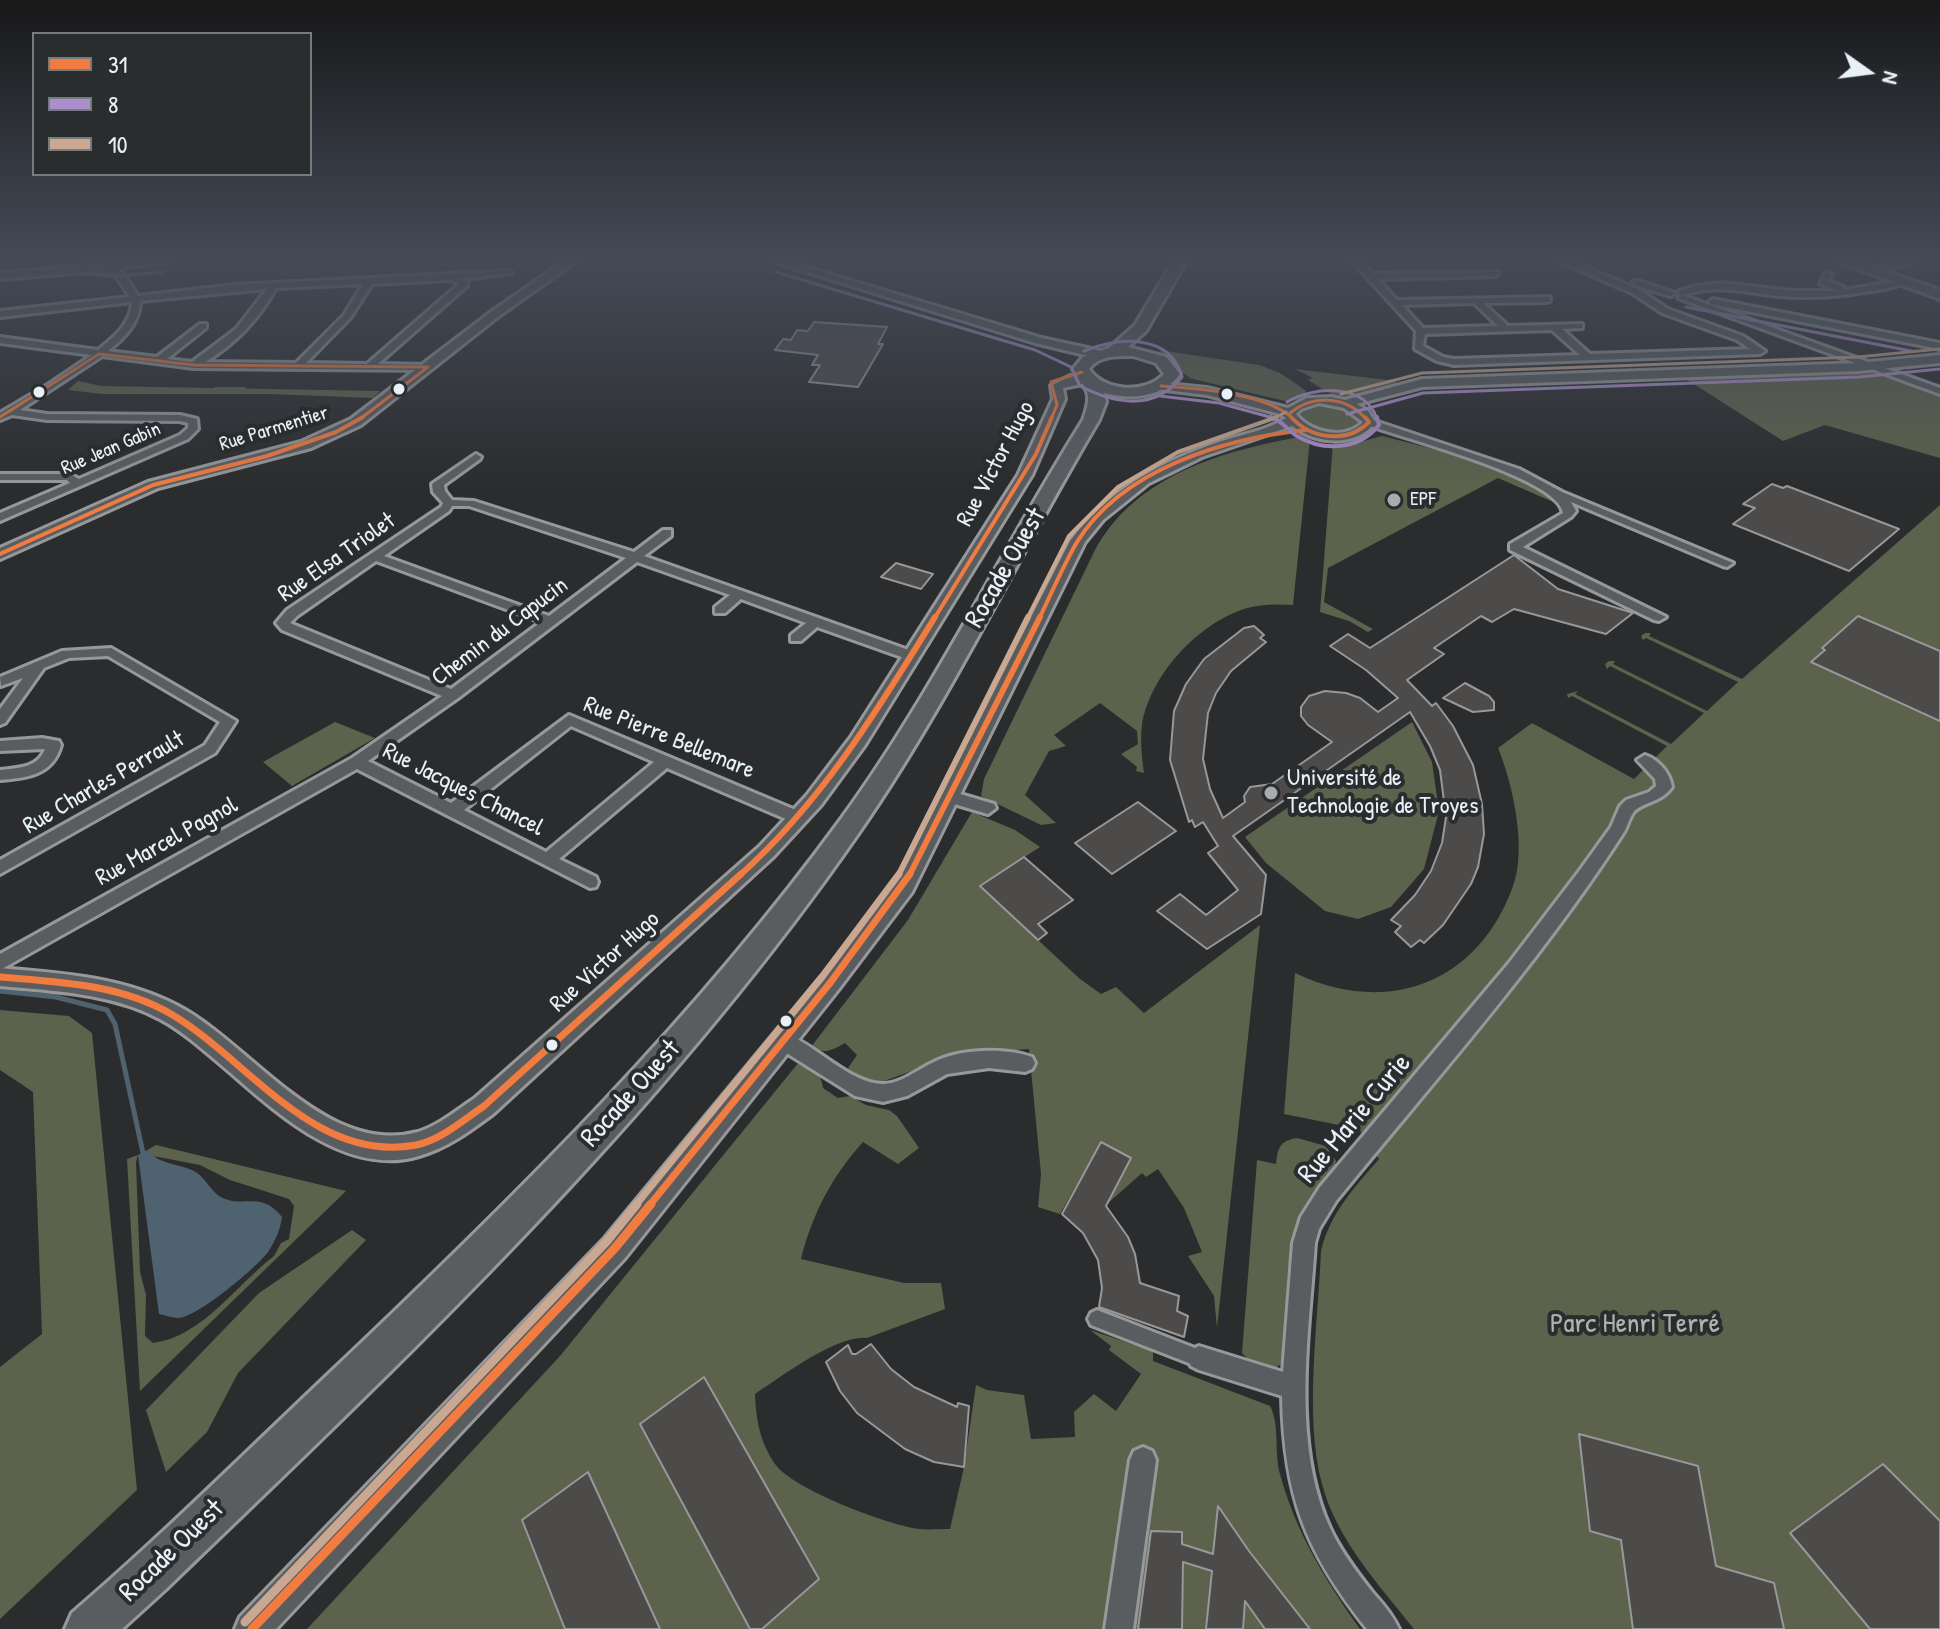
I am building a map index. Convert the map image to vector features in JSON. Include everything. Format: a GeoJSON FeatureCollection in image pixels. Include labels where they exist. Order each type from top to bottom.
{"type":"FeatureCollection","features":[{"type":"Feature","properties":{"kind":"main road"},"geometry":{"type":"LineString","coordinates":[[1108,353],[1136,353],[1157,358],[1170,367],[1166,380],[1140,390],[1116,390],[1087,375],[1108,353],[1130,338]]}},
{"type":"Feature","properties":{"kind":"main road"},"geometry":{"type":"LineString","coordinates":[[1151,338],[1157,358]]}},
{"type":"Feature","properties":{"kind":"main road","name":"Rocade Ouest"},"geometry":{"type":"LineString","coordinates":[[88,1629],[493,1243],[713,1002],[794,903],[881,781],[1063,468],[1098,402],[1087,375]]}},
{"type":"Feature","properties":{"kind":"main road","name":"Rocade Ouest"},"geometry":{"type":"LineString","coordinates":[[1063,468],[1112,413],[1140,390]]}},
{"type":"Feature","properties":{"kind":"street"},"geometry":{"type":"LineString","coordinates":[[0,417],[99,354],[118,338]]}},
{"type":"Feature","properties":{"kind":"street"},"geometry":{"type":"LineString","coordinates":[[158,361],[188,338]]}},
{"type":"Feature","properties":{"kind":"street"},"geometry":{"type":"LineString","coordinates":[[194,365],[228,338]]}},
{"type":"Feature","properties":{"kind":"street"},"geometry":{"type":"LineString","coordinates":[[299,365],[328,338]]}},
{"type":"Feature","properties":{"kind":"street"},"geometry":{"type":"LineString","coordinates":[[370,366],[402,338]]}},
{"type":"Feature","properties":{"kind":"street","name":"Rue Parmentier"},"geometry":{"type":"LineString","coordinates":[[0,554],[153,485],[267,456],[336,432],[356,422],[467,338]]}},
{"type":"Feature","properties":{"kind":"street"},"geometry":{"type":"LineString","coordinates":[[1029,338],[1085,352],[1108,353]]}},
{"type":"Feature","properties":{"kind":"street"},"geometry":{"type":"LineString","coordinates":[[1420,338],[1418,347],[1440,359],[1454,362],[1589,358],[1587,356]]}},
{"type":"Feature","properties":{"kind":"street"},"geometry":{"type":"LineString","coordinates":[[1567,338],[1587,356],[1760,351],[1740,338]]}},
{"type":"Feature","properties":{"kind":"street"},"geometry":{"type":"LineString","coordinates":[[1796,338],[1940,391]]}},
{"type":"Feature","properties":{"kind":"street"},"geometry":{"type":"LineString","coordinates":[[1899,338],[1940,346]]}},
{"type":"Feature","properties":{"kind":"street"},"geometry":{"type":"LineString","coordinates":[[0,340],[194,365],[428,367]]}},
{"type":"Feature","properties":{"kind":"street"},"geometry":{"type":"LineString","coordinates":[[1039,341],[1072,355],[1087,375]]}},
{"type":"Feature","properties":{"kind":"street"},"geometry":{"type":"LineString","coordinates":[[252,1629],[615,1248],[830,983],[904,886],[1078,541],[1092,520],[1119,496],[1165,467],[1283,426],[1293,413],[1320,401],[1344,404],[1422,383],[1873,367],[1940,359]]}},
{"type":"Feature","properties":{"kind":"street","name":"Rue Victor Hugo"},"geometry":{"type":"LineString","coordinates":[[0,977],[122,993],[146,1002],[193,1028],[338,1138],[381,1149],[416,1145],[453,1127],[484,1106],[767,851],[799,818],[858,741],[1025,475],[1057,405],[1060,383],[1087,375]]}},
{"type":"Feature","properties":{"kind":"street"},"geometry":{"type":"LineString","coordinates":[[1166,380],[1192,390],[1293,413],[1307,430]]}},
{"type":"Feature","properties":{"kind":"street"},"geometry":{"type":"LineString","coordinates":[[1217,447],[1307,430],[1332,436],[1364,422],[1387,391]]}},
{"type":"Feature","properties":{"kind":"street"},"geometry":{"type":"LineString","coordinates":[[1344,404],[1364,422],[1437,444],[1727,563]]}},
{"type":"Feature","properties":{"kind":"street","name":"Rue Jean Gabin"},"geometry":{"type":"LineString","coordinates":[[0,517],[184,437],[193,429],[193,421],[180,418],[47,417],[12,412]]}},
{"type":"Feature","properties":{"kind":"street"},"geometry":{"type":"LineString","coordinates":[[476,457],[438,484],[439,492],[449,503],[470,503],[912,656]]}},
{"type":"Feature","properties":{"kind":"street"},"geometry":{"type":"LineString","coordinates":[[0,477],[70,477],[77,483]]}},
{"type":"Feature","properties":{"kind":"street"},"geometry":{"type":"LineString","coordinates":[[1563,495],[1570,505],[1567,515],[1514,547],[1659,617]]}},
{"type":"Feature","properties":{"kind":"street","name":"Rue Elsa Triolet"},"geometry":{"type":"LineString","coordinates":[[449,503],[437,516],[278,622],[453,695]]}},
{"type":"Feature","properties":{"kind":"street","name":"Chemin du Capucin"},"geometry":{"type":"LineString","coordinates":[[357,762],[453,695],[667,533]]}},
{"type":"Feature","properties":{"kind":"street"},"geometry":{"type":"LineString","coordinates":[[376,557],[551,621]]}},
{"type":"Feature","properties":{"kind":"street"},"geometry":{"type":"LineString","coordinates":[[720,610],[739,595]]}},
{"type":"Feature","properties":{"kind":"street"},"geometry":{"type":"LineString","coordinates":[[796,638],[815,622]]}},
{"type":"Feature","properties":{"kind":"street","name":"Rue Charles Perrault"},"geometry":{"type":"LineString","coordinates":[[0,868],[210,749],[229,721],[111,652],[67,654],[39,665]]}},
{"type":"Feature","properties":{"kind":"street"},"geometry":{"type":"LineString","coordinates":[[17,696],[0,682],[39,665]]}},
{"type":"Feature","properties":{"kind":"street"},"geometry":{"type":"LineString","coordinates":[[0,720],[39,665]]}},
{"type":"Feature","properties":{"kind":"street","name":"Rue Pierre Bellemare"},"geometry":{"type":"LineString","coordinates":[[452,811],[569,720],[799,818]]}},
{"type":"Feature","properties":{"kind":"street"},"geometry":{"type":"LineString","coordinates":[[0,746],[54,745],[52,756],[41,767],[0,775]]}},
{"type":"Feature","properties":{"kind":"street","name":"Rue Marie Curie"},"geometry":{"type":"LineString","coordinates":[[1385,1629],[1331,1556],[1309,1509],[1296,1452],[1296,1388],[1304,1243],[1317,1209],[1515,968],[1586,875],[1618,829],[1626,810],[1632,804],[1661,792],[1665,782],[1663,777],[1645,760]]}},
{"type":"Feature","properties":{"kind":"street","name":"Rue Jacques Chancel"},"geometry":{"type":"LineString","coordinates":[[547,860],[665,761]]}},
{"type":"Feature","properties":{"kind":"street","name":"Rue Jacques Chancel"},"geometry":{"type":"LineString","coordinates":[[357,762],[590,882]]}},
{"type":"Feature","properties":{"kind":"street","name":"Rue Marcel Pagnol"},"geometry":{"type":"LineString","coordinates":[[0,963],[357,762]]}},
{"type":"Feature","properties":{"kind":"street"},"geometry":{"type":"LineString","coordinates":[[950,797],[988,808]]}},
{"type":"Feature","properties":{"kind":"street"},"geometry":{"type":"LineString","coordinates":[[784,1041],[862,1090],[883,1093],[900,1090],[944,1066],[989,1059],[1025,1063]]}},
{"type":"Feature","properties":{"kind":"street"},"geometry":{"type":"LineString","coordinates":[[1097,1319],[1199,1358],[1296,1388]]}},
{"type":"Feature","properties":{"kind":"street"},"geometry":{"type":"LineString","coordinates":[[1119,1629],[1143,1460]]}},
{"type":"Feature","properties":{"kind":"green space"},"geometry":{"type":"Polygon","coordinates":[[[1159,350],[1259,365],[1280,373],[1305,390],[1307,395],[1299,400],[1285,401],[1193,379],[1159,350]]]}},
{"type":"Feature","properties":{"kind":"green space"},"geometry":{"type":"Polygon","coordinates":[[[1295,369],[1396,383],[1360,396],[1343,397],[1322,389],[1308,380],[1313,378],[1295,369]]]}},
{"type":"Feature","properties":{"kind":"green space"},"geometry":{"type":"Polygon","coordinates":[[[1868,369],[1940,393],[1940,458],[1825,425],[1783,441],[1683,377],[1868,369]]]}},
{"type":"Feature","properties":{"kind":"green space"},"geometry":{"type":"Polygon","coordinates":[[[78,381],[101,386],[380,391],[373,398],[270,394],[102,394],[68,390],[78,381]]]}},
{"type":"Feature","properties":{"kind":"green space"},"geometry":{"type":"Polygon","coordinates":[[[1326,404],[1351,410],[1362,424],[1346,431],[1329,432],[1297,418],[1300,409],[1326,404]]]}},
{"type":"Feature","properties":{"kind":"green space","name":"EPF"},"geometry":{"type":"Polygon","coordinates":[[[1382,436],[1461,456],[1549,492],[1560,505],[1498,478],[1328,568],[1324,602],[1373,629],[1368,632],[1349,621],[1320,612],[1333,443],[1360,442],[1382,436]]]}},
{"type":"Feature","properties":{"kind":"green space"},"geometry":{"type":"Polygon","coordinates":[[[1300,437],[1310,439],[1293,605],[1256,606],[1227,616],[1210,626],[1179,654],[1166,670],[1147,706],[1141,731],[1144,773],[1136,771],[1137,767],[1121,754],[1138,744],[1137,731],[1100,703],[1054,735],[1066,746],[1049,751],[1025,795],[1056,823],[1041,825],[981,796],[984,779],[1094,552],[1111,526],[1132,504],[1182,471],[1240,450],[1300,437]]]}},
{"type":"Feature","properties":{"kind":"green space","name":"Parc Henri Terré"},"geometry":{"type":"Polygon","coordinates":[[[1940,505],[1940,1629],[1414,1629],[1348,1543],[1329,1504],[1317,1458],[1313,1400],[1321,1251],[1337,1213],[1379,1159],[1359,1129],[1284,1114],[1295,973],[1329,986],[1363,992],[1395,991],[1425,983],[1453,968],[1477,947],[1497,920],[1517,871],[1516,817],[1509,780],[1498,748],[1532,723],[1634,779],[1667,746],[1572,696],[1568,698],[1567,694],[1578,691],[1575,694],[1671,744],[1704,713],[1610,666],[1607,669],[1605,664],[1615,661],[1613,664],[1707,711],[1738,682],[1646,638],[1643,640],[1641,636],[1651,633],[1649,636],[1742,679],[1940,505]]]}},
{"type":"Feature","properties":{"kind":"green space"},"geometry":{"type":"Polygon","coordinates":[[[335,722],[375,738],[292,786],[263,762],[335,722]]]}},
{"type":"Feature","properties":{"kind":"green space"},"geometry":{"type":"Polygon","coordinates":[[[1412,722],[1432,762],[1439,811],[1424,869],[1391,907],[1358,919],[1325,911],[1266,863],[1245,837],[1412,722]]]}},
{"type":"Feature","properties":{"kind":"green space"},"geometry":{"type":"Polygon","coordinates":[[[972,812],[1015,830],[1040,847],[980,886],[1080,979],[1101,994],[1116,987],[1144,1013],[1260,925],[1217,1328],[1214,1296],[1188,1256],[1202,1252],[1184,1208],[1158,1169],[1146,1177],[1142,1173],[1107,1204],[1130,1159],[1101,1142],[1060,1214],[1038,1207],[1041,1174],[1029,1049],[942,1060],[876,1084],[853,1076],[848,1068],[857,1055],[845,1043],[824,1051],[811,1047],[908,920],[972,812]]]}},
{"type":"Feature","properties":{"kind":"green space"},"geometry":{"type":"Polygon","coordinates":[[[0,1010],[69,1016],[92,1033],[137,1490],[0,1619],[0,1367],[42,1334],[33,1092],[0,1070],[0,1010]]]}},
{"type":"Feature","properties":{"kind":"green space"},"geometry":{"type":"Polygon","coordinates":[[[799,1062],[816,1072],[823,1088],[838,1098],[850,1096],[866,1105],[889,1110],[897,1116],[919,1148],[898,1164],[863,1142],[824,1197],[801,1259],[904,1283],[941,1283],[945,1309],[867,1338],[840,1343],[755,1394],[760,1430],[775,1464],[800,1484],[864,1513],[919,1529],[950,1529],[964,1467],[976,1385],[987,1390],[1024,1395],[1031,1439],[1075,1437],[1074,1412],[1094,1394],[1116,1411],[1141,1374],[1109,1350],[1111,1346],[1090,1330],[1153,1351],[1153,1361],[1270,1406],[1275,1421],[1280,1474],[1294,1516],[1335,1593],[1360,1629],[307,1629],[560,1356],[799,1062]]]}},
{"type":"Feature","properties":{"kind":"green space"},"geometry":{"type":"Polygon","coordinates":[[[1297,1138],[1326,1146],[1336,1161],[1335,1168],[1305,1208],[1296,1231],[1287,1286],[1284,1362],[1274,1369],[1252,1364],[1242,1353],[1257,1160],[1276,1164],[1280,1146],[1297,1138]]]}},
{"type":"Feature","properties":{"kind":"green space"},"geometry":{"type":"Polygon","coordinates":[[[156,1145],[346,1191],[140,1391],[127,1159],[138,1155],[140,1272],[146,1295],[145,1336],[153,1343],[171,1339],[203,1320],[274,1256],[281,1243],[289,1239],[294,1206],[289,1199],[230,1180],[200,1165],[153,1156],[147,1150],[156,1145]]]}},
{"type":"Feature","properties":{"kind":"green space"},"geometry":{"type":"Polygon","coordinates":[[[352,1230],[366,1240],[238,1373],[207,1432],[166,1472],[146,1410],[259,1293],[352,1230]]]}},
{"type":"Feature","properties":{"kind":"water"},"geometry":{"type":"Polygon","coordinates":[[[147,1150],[163,1161],[196,1173],[227,1200],[266,1204],[282,1217],[279,1231],[262,1259],[212,1301],[178,1318],[159,1314],[138,1155],[147,1150]]]}},
{"type":"Feature","properties":{"kind":"building"},"geometry":{"type":"Polygon","coordinates":[[[881,338],[878,344],[883,344],[858,387],[809,382],[820,365],[812,365],[818,355],[775,350],[783,339],[881,338]]]}},
{"type":"Feature","properties":{"kind":"building"},"geometry":{"type":"Polygon","coordinates":[[[1772,484],[1783,488],[1787,486],[1899,529],[1849,571],[1733,524],[1755,508],[1743,504],[1772,484]]]}},
{"type":"Feature","properties":{"kind":"building","name":"Université de Technologie de Troyes"},"geometry":{"type":"Polygon","coordinates":[[[1514,555],[1558,589],[1633,613],[1606,634],[1514,609],[1492,622],[1481,616],[1434,648],[1444,654],[1407,680],[1432,706],[1436,703],[1453,726],[1473,765],[1482,804],[1484,834],[1478,867],[1471,884],[1443,925],[1424,943],[1420,940],[1411,947],[1395,932],[1401,926],[1391,920],[1415,895],[1431,871],[1442,843],[1446,817],[1440,770],[1410,712],[1233,836],[1266,875],[1261,914],[1207,949],[1157,911],[1180,894],[1206,915],[1238,890],[1208,853],[1218,846],[1203,822],[1195,827],[1192,820],[1189,822],[1170,760],[1174,711],[1186,684],[1204,659],[1244,628],[1254,626],[1264,635],[1260,638],[1266,642],[1231,671],[1216,693],[1208,713],[1203,759],[1210,789],[1223,818],[1245,802],[1244,796],[1250,787],[1272,784],[1332,742],[1301,716],[1301,707],[1309,696],[1325,691],[1346,693],[1360,698],[1378,712],[1398,698],[1366,670],[1330,646],[1348,634],[1370,648],[1514,555]]]}},
{"type":"Feature","properties":{"kind":"building"},"geometry":{"type":"Polygon","coordinates":[[[896,563],[933,574],[921,589],[881,577],[896,563]]]}},
{"type":"Feature","properties":{"kind":"building"},"geometry":{"type":"Polygon","coordinates":[[[1858,616],[1940,651],[1940,721],[1811,662],[1858,616]]]}},
{"type":"Feature","properties":{"kind":"building"},"geometry":{"type":"Polygon","coordinates":[[[1465,683],[1489,696],[1494,702],[1494,710],[1473,712],[1443,698],[1465,683]]]}},
{"type":"Feature","properties":{"kind":"building"},"geometry":{"type":"Polygon","coordinates":[[[1138,802],[1176,831],[1112,874],[1075,843],[1138,802]]]}},
{"type":"Feature","properties":{"kind":"building"},"geometry":{"type":"Polygon","coordinates":[[[1024,857],[1073,900],[1038,924],[1047,933],[1038,940],[980,886],[1024,857]]]}},
{"type":"Feature","properties":{"kind":"building"},"geometry":{"type":"Polygon","coordinates":[[[1101,1142],[1131,1158],[1106,1206],[1128,1237],[1135,1254],[1140,1283],[1179,1296],[1177,1311],[1188,1316],[1184,1337],[1099,1307],[1102,1288],[1098,1260],[1083,1233],[1062,1214],[1101,1142]]]}},
{"type":"Feature","properties":{"kind":"building"},"geometry":{"type":"Polygon","coordinates":[[[871,1344],[891,1369],[914,1387],[957,1407],[958,1403],[969,1406],[964,1467],[934,1462],[905,1449],[857,1413],[840,1391],[826,1362],[848,1345],[852,1354],[856,1354],[871,1344]]]}},
{"type":"Feature","properties":{"kind":"building"},"geometry":{"type":"Polygon","coordinates":[[[704,1377],[819,1579],[762,1629],[750,1629],[640,1424],[704,1377]]]}},
{"type":"Feature","properties":{"kind":"building"},"geometry":{"type":"Polygon","coordinates":[[[1579,1434],[1698,1466],[1716,1566],[1774,1583],[1784,1629],[1633,1629],[1621,1540],[1590,1531],[1579,1434]]]}},
{"type":"Feature","properties":{"kind":"building"},"geometry":{"type":"Polygon","coordinates":[[[1883,1464],[1940,1521],[1940,1629],[1870,1629],[1790,1533],[1883,1464]]]}},
{"type":"Feature","properties":{"kind":"building"},"geometry":{"type":"Polygon","coordinates":[[[588,1472],[660,1629],[565,1629],[522,1520],[588,1472]]]}},
{"type":"Feature","properties":{"kind":"building"},"geometry":{"type":"Polygon","coordinates":[[[1218,1506],[1310,1629],[1265,1629],[1245,1601],[1243,1629],[1206,1629],[1212,1571],[1183,1562],[1182,1629],[1138,1629],[1151,1531],[1182,1532],[1182,1544],[1213,1554],[1218,1506]]]}},
{"type":"Feature","properties":{"kind":"waterway"},"geometry":{"type":"LineString","coordinates":[[215,388],[245,388]]}},
{"type":"Feature","properties":{"kind":"waterway"},"geometry":{"type":"LineString","coordinates":[[0,991],[56,997],[107,1010],[115,1024],[143,1153]]}},
{"type":"Feature","properties":{"kind":"transit line","name":"8"},"geometry":{"type":"LineString","coordinates":[[995,338],[1035,350],[1071,367],[1080,386],[1120,401],[1134,402],[1161,396],[1182,377],[1178,363],[1169,352],[1142,342],[1110,343],[1084,351]]}},
{"type":"Feature","properties":{"kind":"transit line","name":"8"},"geometry":{"type":"LineString","coordinates":[[1845,338],[1911,351]]}},
{"type":"Feature","properties":{"kind":"transit line","name":"10"},"geometry":{"type":"LineString","coordinates":[[1341,394],[1422,373],[1858,357],[1939,349]]}},
{"type":"Feature","properties":{"kind":"transit line","name":"31"},"geometry":{"type":"LineString","coordinates":[[99,354],[194,365],[428,367]]}},
{"type":"Feature","properties":{"kind":"transit line","name":"31"},"geometry":{"type":"LineString","coordinates":[[0,417],[99,354]]}},
{"type":"Feature","properties":{"kind":"transit line","name":"31"},"geometry":{"type":"LineString","coordinates":[[0,554],[153,485],[267,456],[336,432],[356,422],[428,367]]}},
{"type":"Feature","properties":{"kind":"transit line","name":"8"},"geometry":{"type":"LineString","coordinates":[[1347,414],[1423,393],[1859,377],[1940,369]]}},
{"type":"Feature","properties":{"kind":"transit line","name":"31"},"geometry":{"type":"LineString","coordinates":[[0,977],[88,986],[151,1004],[199,1033],[285,1104],[315,1124],[346,1139],[380,1147],[415,1145],[443,1134],[484,1106],[767,851],[814,800],[858,741],[1036,454],[1057,405],[1051,382],[1082,372]]}},
{"type":"Feature","properties":{"kind":"transit line","name":"31"},"geometry":{"type":"LineString","coordinates":[[1161,386],[1254,401],[1283,411],[1301,427],[1327,436],[1346,436],[1369,422],[1352,407],[1331,400],[1309,402],[1290,413]]}},
{"type":"Feature","properties":{"kind":"transit line","name":"8"},"geometry":{"type":"LineString","coordinates":[[1160,396],[1219,403],[1263,414],[1280,420],[1305,440],[1329,446],[1352,445],[1362,441],[1379,425],[1375,412],[1367,402],[1340,391],[1311,391],[1287,402]]}},
{"type":"Feature","properties":{"kind":"transit line","name":"10"},"geometry":{"type":"LineString","coordinates":[[245,1622],[607,1241],[822,977],[895,881],[1069,536],[1084,518],[1118,487],[1157,463],[1200,443],[1263,423],[1286,412]]}},
{"type":"Feature","properties":{"kind":"transit line","name":"31"},"geometry":{"type":"LineString","coordinates":[[252,1629],[615,1248],[830,983],[904,886],[1078,541],[1093,523],[1115,501],[1161,470],[1235,442],[1307,430]]}},
{"type":"Feature","properties":{"kind":"place","name":"EPF"},"geometry":{"type":"Point","coordinates":[1394,500]}},
{"type":"Feature","properties":{"kind":"place","name":"Université de Technologie de Troyes"},"geometry":{"type":"Point","coordinates":[1271,793]}}]}
